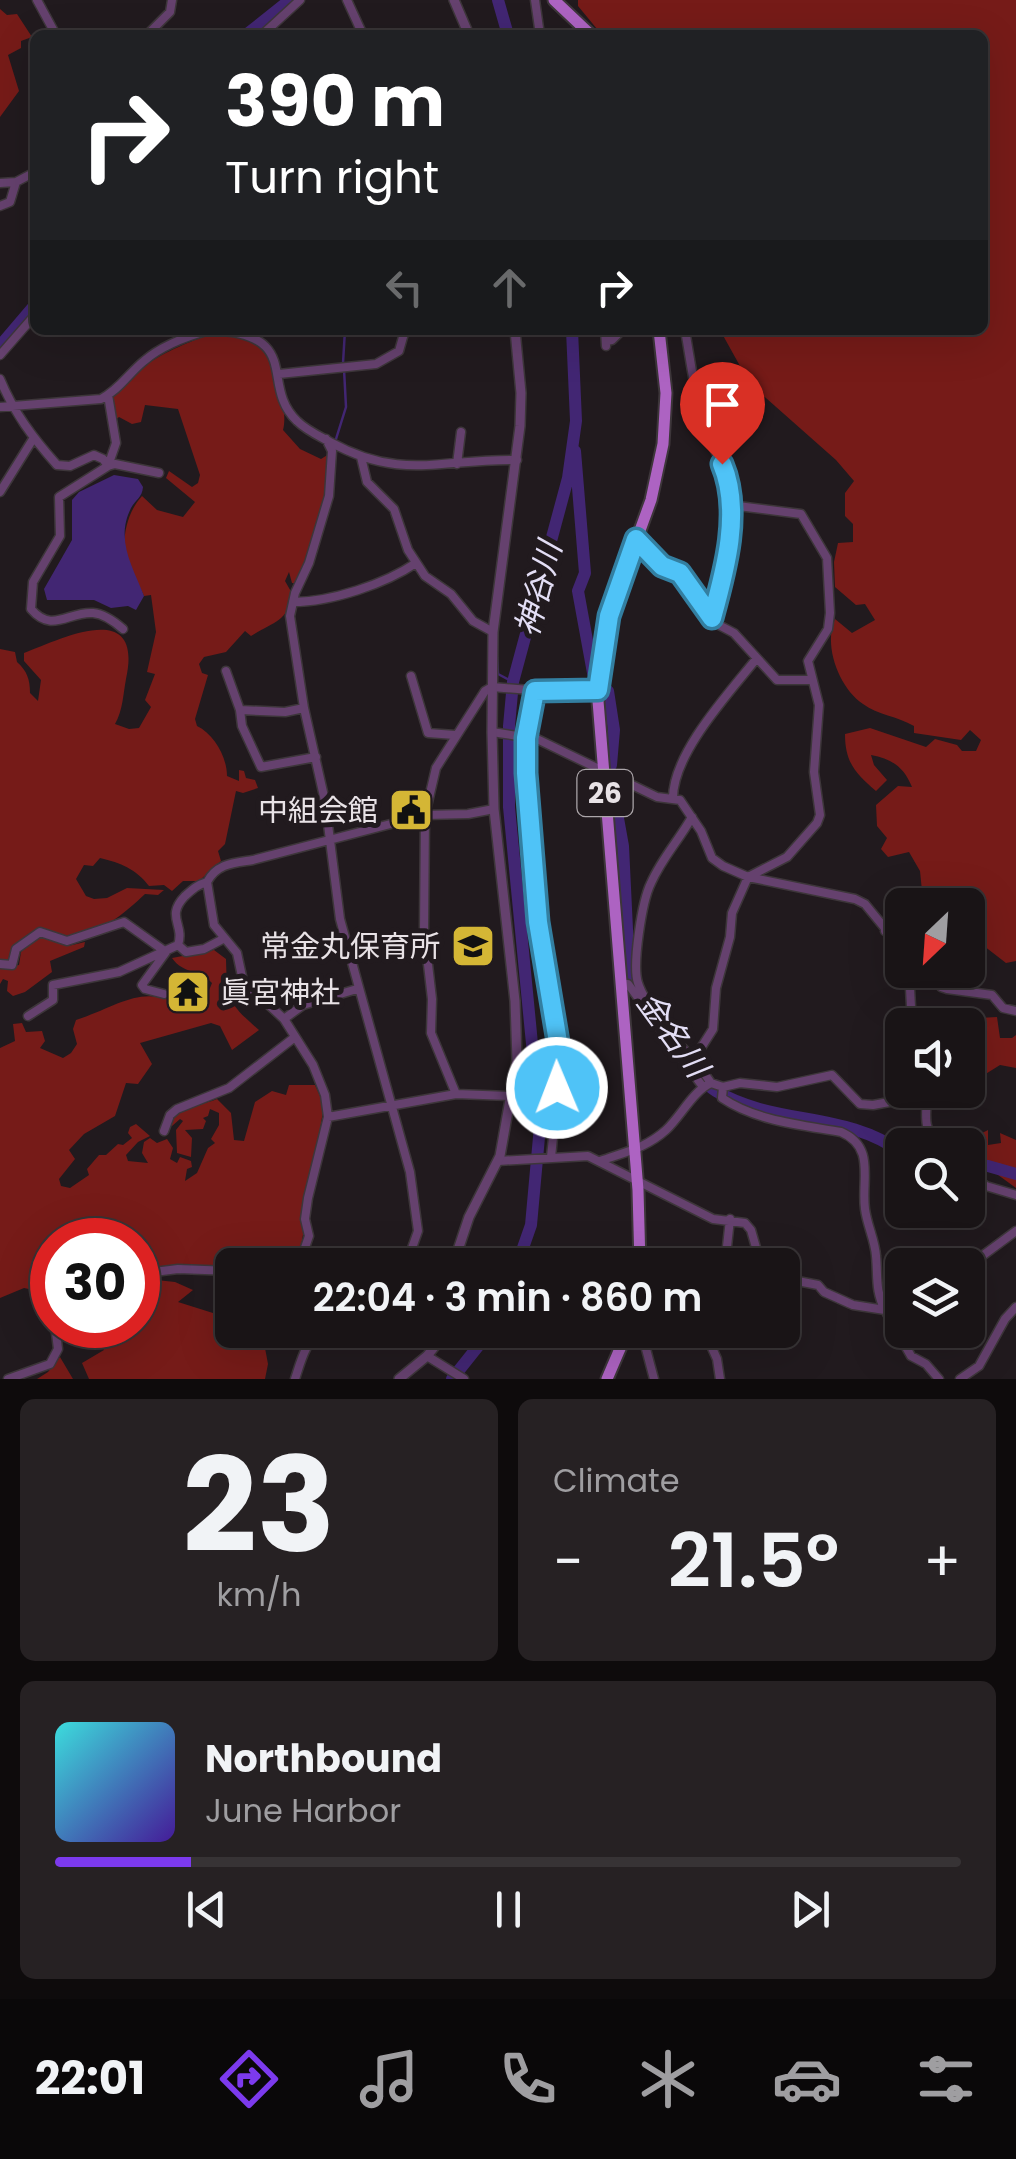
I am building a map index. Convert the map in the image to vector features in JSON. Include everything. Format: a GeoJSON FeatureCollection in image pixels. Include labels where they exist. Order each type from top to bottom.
{"type":"FeatureCollection","features":[{"type":"Feature","properties":{"kind":"main road"},"geometry":{"type":"LineString","coordinates":[[554,0],[586,30]]}},
{"type":"Feature","properties":{"kind":"main road","name":"26"},"geometry":{"type":"LineString","coordinates":[[639,1248],[598,690],[609,616],[651,500],[663,444],[666,394],[660,335]]}},
{"type":"Feature","properties":{"kind":"main road"},"geometry":{"type":"LineString","coordinates":[[606,1379],[620,1348]]}},
{"type":"Feature","properties":{"kind":"street"},"geometry":{"type":"LineString","coordinates":[[38,0],[53,30]]}},
{"type":"Feature","properties":{"kind":"street"},"geometry":{"type":"LineString","coordinates":[[152,30],[170,12],[172,0]]}},
{"type":"Feature","properties":{"kind":"street"},"geometry":{"type":"LineString","coordinates":[[267,30],[300,0]]}},
{"type":"Feature","properties":{"kind":"street"},"geometry":{"type":"LineString","coordinates":[[347,0],[361,30]]}},
{"type":"Feature","properties":{"kind":"street"},"geometry":{"type":"LineString","coordinates":[[454,0],[466,30]]}},
{"type":"Feature","properties":{"kind":"street"},"geometry":{"type":"LineString","coordinates":[[535,0],[539,30]]}},
{"type":"Feature","properties":{"kind":"street"},"geometry":{"type":"LineString","coordinates":[[0,183],[30,177]]}},
{"type":"Feature","properties":{"kind":"street"},"geometry":{"type":"LineString","coordinates":[[0,206],[10,202],[16,182]]}},
{"type":"Feature","properties":{"kind":"street"},"geometry":{"type":"LineString","coordinates":[[0,355],[30,321]]}},
{"type":"Feature","properties":{"kind":"street"},"geometry":{"type":"LineString","coordinates":[[0,407],[108,396],[146,358],[200,335]]}},
{"type":"Feature","properties":{"kind":"street"},"geometry":{"type":"LineString","coordinates":[[244,335],[260,342],[270,353],[286,406],[296,421],[361,456],[406,468],[516,460]]}},
{"type":"Feature","properties":{"kind":"street"},"geometry":{"type":"LineString","coordinates":[[279,374],[376,364],[399,352],[404,335]]}},
{"type":"Feature","properties":{"kind":"street"},"geometry":{"type":"LineString","coordinates":[[461,1248],[470,1216],[498,1161],[506,1135],[517,1060],[515,1001],[494,808],[492,732],[493,632],[522,392],[516,335]]}},
{"type":"Feature","properties":{"kind":"street"},"geometry":{"type":"LineString","coordinates":[[686,335],[701,416],[727,475],[730,505],[726,562],[712,618]]}},
{"type":"Feature","properties":{"kind":"street"},"geometry":{"type":"LineString","coordinates":[[0,379],[11,406],[57,465],[70,466],[94,455],[108,466]]}},
{"type":"Feature","properties":{"kind":"street"},"geometry":{"type":"LineString","coordinates":[[108,396],[116,443],[108,466]]}},
{"type":"Feature","properties":{"kind":"street"},"geometry":{"type":"LineString","coordinates":[[457,464],[461,432]]}},
{"type":"Feature","properties":{"kind":"street"},"geometry":{"type":"LineString","coordinates":[[0,492],[34,439]]}},
{"type":"Feature","properties":{"kind":"street"},"geometry":{"type":"LineString","coordinates":[[326,439],[332,450],[329,496],[290,616],[330,838],[340,919],[389,1106],[401,1136],[417,1220],[412,1248]]}},
{"type":"Feature","properties":{"kind":"street"},"geometry":{"type":"LineString","coordinates":[[361,456],[367,482],[394,509],[408,550],[425,576],[451,594],[473,622],[493,632]]}},
{"type":"Feature","properties":{"kind":"street"},"geometry":{"type":"LineString","coordinates":[[123,629],[90,613],[53,622],[36,616],[30,602],[33,582],[60,536],[60,497],[115,464],[158,472]]}},
{"type":"Feature","properties":{"kind":"street"},"geometry":{"type":"LineString","coordinates":[[694,1058],[714,1030],[716,988],[730,937],[732,912],[748,877],[787,858],[820,815],[814,772],[818,705],[808,661],[828,629],[827,558],[802,514],[730,505]]}},
{"type":"Feature","properties":{"kind":"street"},"geometry":{"type":"LineString","coordinates":[[636,539],[662,566],[680,573],[715,623],[734,633],[777,680],[812,680]]}},
{"type":"Feature","properties":{"kind":"street"},"geometry":{"type":"LineString","coordinates":[[292,602],[368,587],[416,563]]}},
{"type":"Feature","properties":{"kind":"street"},"geometry":{"type":"LineString","coordinates":[[673,798],[673,784],[684,757],[757,658]]}},
{"type":"Feature","properties":{"kind":"street"},"geometry":{"type":"LineString","coordinates":[[226,672],[242,726],[261,767],[316,757]]}},
{"type":"Feature","properties":{"kind":"street"},"geometry":{"type":"LineString","coordinates":[[412,676],[428,733],[456,735]]}},
{"type":"Feature","properties":{"kind":"street"},"geometry":{"type":"LineString","coordinates":[[456,1094],[431,1034],[432,998],[424,930],[425,815],[436,768],[485,692],[494,687],[598,690]]}},
{"type":"Feature","properties":{"kind":"street"},"geometry":{"type":"LineString","coordinates":[[530,690],[526,738],[530,840],[538,922],[561,1060],[551,1157]]}},
{"type":"Feature","properties":{"kind":"street"},"geometry":{"type":"LineString","coordinates":[[240,710],[285,712],[304,708]]}},
{"type":"Feature","properties":{"kind":"street"},"geometry":{"type":"LineString","coordinates":[[492,732],[537,739],[658,797],[680,800],[712,858],[748,877],[854,899],[865,904],[885,930]]}},
{"type":"Feature","properties":{"kind":"street"},"geometry":{"type":"LineString","coordinates":[[305,1248],[310,1236],[305,1219],[308,1198],[328,1116],[319,1080],[284,1019],[242,982],[236,953],[214,925],[207,882],[212,872],[226,864],[425,815],[468,814],[494,808]]}},
{"type":"Feature","properties":{"kind":"street"},"geometry":{"type":"LineString","coordinates":[[692,817],[648,887],[640,917],[636,981],[659,1017],[694,1058],[707,1085]]}},
{"type":"Feature","properties":{"kind":"street"},"geometry":{"type":"LineString","coordinates":[[28,1016],[54,1000],[54,985],[119,972],[178,946],[181,938],[174,913],[176,906],[196,885],[207,882]]}},
{"type":"Feature","properties":{"kind":"street"},"geometry":{"type":"LineString","coordinates":[[0,964],[12,965],[16,949],[40,932],[67,941],[124,922],[166,952]]}},
{"type":"Feature","properties":{"kind":"street"},"geometry":{"type":"LineString","coordinates":[[178,946],[186,952],[224,939]]}},
{"type":"Feature","properties":{"kind":"street"},"geometry":{"type":"LineString","coordinates":[[164,994],[142,985],[166,952]]}},
{"type":"Feature","properties":{"kind":"street"},"geometry":{"type":"LineString","coordinates":[[621,984],[628,984],[707,1085],[777,1087],[832,1075],[860,1104],[885,1102]]}},
{"type":"Feature","properties":{"kind":"street"},"geometry":{"type":"LineString","coordinates":[[284,1019],[303,1005],[357,988]]}},
{"type":"Feature","properties":{"kind":"street"},"geometry":{"type":"LineString","coordinates":[[948,988],[992,994],[1003,1008],[1016,1011]]}},
{"type":"Feature","properties":{"kind":"street"},"geometry":{"type":"LineString","coordinates":[[164,1131],[177,1109],[230,1088],[295,1037]]}},
{"type":"Feature","properties":{"kind":"street"},"geometry":{"type":"LineString","coordinates":[[600,1161],[643,1148],[684,1113],[707,1085]]}},
{"type":"Feature","properties":{"kind":"street"},"geometry":{"type":"LineString","coordinates":[[723,1087],[722,1098],[766,1118],[840,1132],[860,1147],[865,1160],[864,1204],[876,1255],[878,1298],[885,1310]]}},
{"type":"Feature","properties":{"kind":"street"},"geometry":{"type":"LineString","coordinates":[[328,1116],[456,1094],[512,1096]]}},
{"type":"Feature","properties":{"kind":"street"},"geometry":{"type":"LineString","coordinates":[[498,1161],[588,1156],[713,1219],[745,1223],[757,1248]]}},
{"type":"Feature","properties":{"kind":"street"},"geometry":{"type":"LineString","coordinates":[[985,1185],[1016,1195]]}},
{"type":"Feature","properties":{"kind":"street"},"geometry":{"type":"LineString","coordinates":[[727,1248],[730,1219]]}},
{"type":"Feature","properties":{"kind":"street"},"geometry":{"type":"LineString","coordinates":[[985,1254],[1016,1231]]}},
{"type":"Feature","properties":{"kind":"street"},"geometry":{"type":"LineString","coordinates":[[160,1271],[215,1270]]}},
{"type":"Feature","properties":{"kind":"street"},"geometry":{"type":"LineString","coordinates":[[800,1282],[818,1285],[824,1292],[853,1305],[885,1310]]}},
{"type":"Feature","properties":{"kind":"street"},"geometry":{"type":"LineString","coordinates":[[960,1379],[972,1371],[1016,1307]]}},
{"type":"Feature","properties":{"kind":"street"},"geometry":{"type":"LineString","coordinates":[[8,1379],[50,1364],[58,1348]]}},
{"type":"Feature","properties":{"kind":"street"},"geometry":{"type":"LineString","coordinates":[[295,1379],[308,1348]]}},
{"type":"Feature","properties":{"kind":"street"},"geometry":{"type":"LineString","coordinates":[[399,1379],[433,1348]]}},
{"type":"Feature","properties":{"kind":"street"},"geometry":{"type":"LineString","coordinates":[[646,1348],[654,1379]]}},
{"type":"Feature","properties":{"kind":"street"},"geometry":{"type":"LineString","coordinates":[[712,1348],[720,1379]]}},
{"type":"Feature","properties":{"kind":"street"},"geometry":{"type":"LineString","coordinates":[[907,1348],[939,1379]]}},
{"type":"Feature","properties":{"kind":"street"},"geometry":{"type":"LineString","coordinates":[[427,1356],[464,1379]]}},
{"type":"Feature","properties":{"kind":"street"},"geometry":{"type":"LineString","coordinates":[[972,1371],[980,1379]]}},
{"type":"Feature","properties":{"kind":"shaded area"},"geometry":{"type":"Polygon","coordinates":[[[578,0],[1016,0],[1016,961],[1006,963],[985,947],[985,888],[922,888],[920,871],[909,852],[888,857],[881,849],[887,838],[877,826],[876,805],[898,786],[912,787],[896,765],[871,755],[887,780],[876,791],[853,766],[845,734],[870,728],[926,747],[935,739],[957,745],[962,751],[976,751],[981,740],[970,730],[961,740],[914,733],[914,726],[869,708],[847,688],[832,653],[835,619],[852,633],[875,620],[865,604],[856,605],[835,587],[838,543],[853,542],[853,524],[845,516],[845,493],[854,481],[836,460],[750,384],[723,335],[988,335],[988,30],[598,30],[578,6],[578,0]]]}},
{"type":"Feature","properties":{"kind":"shaded area"},"geometry":{"type":"Polygon","coordinates":[[[0,9],[7,15],[17,14],[30,38],[8,55],[19,91],[0,117],[0,9]]]}},
{"type":"Feature","properties":{"kind":"shaded area"},"geometry":{"type":"Polygon","coordinates":[[[211,335],[254,341],[274,368],[284,409],[283,430],[300,449],[321,459],[329,454],[327,496],[303,584],[292,583],[289,572],[285,581],[293,595],[287,611],[251,636],[245,631],[226,652],[204,657],[199,664],[202,673],[208,675],[195,719],[197,726],[218,747],[227,776],[239,781],[239,770],[244,771],[258,788],[236,791],[225,844],[218,851],[221,861],[199,881],[183,881],[172,891],[164,885],[149,886],[128,868],[100,858],[93,866],[84,865],[76,879],[86,896],[107,898],[127,888],[164,890],[158,895],[145,894],[92,932],[68,937],[48,930],[34,932],[19,945],[9,963],[0,962],[0,649],[15,652],[27,676],[30,693],[38,701],[41,680],[24,661],[24,653],[77,633],[111,631],[123,638],[128,654],[115,724],[139,728],[151,707],[145,700],[155,674],[147,672],[156,632],[151,595],[144,596],[126,558],[127,525],[142,496],[157,510],[183,517],[195,502],[166,478],[169,471],[192,487],[200,475],[178,409],[145,405],[141,422],[132,424],[119,417],[114,421],[111,405],[115,393],[137,370],[187,343],[211,335]]]}},
{"type":"Feature","properties":{"kind":"shaded area"},"geometry":{"type":"Polygon","coordinates":[[[114,475],[138,479],[143,487],[127,520],[125,542],[144,596],[136,610],[128,606],[111,608],[94,600],[47,600],[44,589],[72,540],[72,500],[79,492],[114,475]]]}},
{"type":"Feature","properties":{"kind":"shaded area"},"geometry":{"type":"Polygon","coordinates":[[[45,936],[68,946],[85,942],[84,947],[50,961],[52,972],[13,996],[7,991],[8,981],[3,979],[0,984],[0,968],[19,965],[21,952],[34,939],[45,936]]]}},
{"type":"Feature","properties":{"kind":"shaded area"},"geometry":{"type":"Polygon","coordinates":[[[214,950],[226,959],[231,1000],[259,1030],[232,1050],[220,1026],[211,1023],[140,1043],[152,1064],[138,1084],[126,1083],[115,1116],[84,1134],[69,1150],[75,1159],[59,1179],[61,1186],[70,1188],[89,1175],[87,1169],[99,1155],[106,1155],[132,1138],[128,1133],[136,1124],[150,1136],[126,1155],[128,1161],[148,1163],[142,1153],[144,1142],[150,1138],[157,1143],[167,1139],[173,1148],[170,1159],[177,1163],[180,1157],[191,1161],[185,1181],[197,1173],[208,1148],[215,1143],[211,1139],[219,1125],[219,1113],[210,1109],[203,1118],[203,1129],[185,1130],[192,1138],[191,1157],[177,1153],[176,1130],[183,1121],[180,1119],[172,1126],[170,1117],[217,1099],[231,1113],[234,1140],[244,1141],[255,1102],[272,1091],[286,1095],[289,1085],[315,1085],[324,1105],[301,1248],[215,1248],[215,1267],[160,1269],[160,1218],[30,1218],[30,1289],[0,1298],[0,1048],[15,1041],[13,1024],[22,1023],[26,1032],[42,1031],[45,1041],[40,1048],[63,1058],[77,1044],[73,1029],[76,1020],[119,1003],[145,996],[172,1001],[187,1009],[196,1006],[212,983],[172,958],[214,950]]]}},
{"type":"Feature","properties":{"kind":"shaded area"},"geometry":{"type":"Polygon","coordinates":[[[997,1017],[1000,1038],[1016,1035],[1016,1068],[1000,1065],[985,1074],[985,1018],[997,1017]]]}},
{"type":"Feature","properties":{"kind":"shaded area"},"geometry":{"type":"Polygon","coordinates":[[[988,1130],[988,1145],[1001,1143],[1000,1133],[1016,1140],[1016,1188],[985,1165],[988,1130]]]}},
{"type":"Feature","properties":{"kind":"shaded area"},"geometry":{"type":"Polygon","coordinates":[[[160,1280],[193,1290],[178,1302],[215,1314],[215,1348],[265,1348],[268,1364],[265,1379],[89,1379],[82,1363],[104,1350],[160,1348],[160,1280]]]}},
{"type":"Feature","properties":{"kind":"shaded area"},"geometry":{"type":"Polygon","coordinates":[[[60,1357],[73,1379],[37,1379],[48,1372],[60,1357]]]}},
{"type":"Feature","properties":{"kind":"waterway"},"geometry":{"type":"LineString","coordinates":[[252,30],[290,0]]}},
{"type":"Feature","properties":{"kind":"waterway","name":"神谷川"},"geometry":{"type":"LineString","coordinates":[[498,0],[507,30]]}},
{"type":"Feature","properties":{"kind":"waterway"},"geometry":{"type":"LineString","coordinates":[[0,346],[30,311]]}},
{"type":"Feature","properties":{"kind":"waterway"},"geometry":{"type":"LineString","coordinates":[[343,363],[345,335]]}},
{"type":"Feature","properties":{"kind":"waterway","name":"神谷川"},"geometry":{"type":"LineString","coordinates":[[523,1248],[531,1225],[540,1126],[509,807],[509,726],[513,682],[568,478],[576,421],[572,335]]}},
{"type":"Feature","properties":{"kind":"waterway"},"geometry":{"type":"LineString","coordinates":[[336,439],[346,407],[344,369]]}},
{"type":"Feature","properties":{"kind":"waterway","name":"金名川"},"geometry":{"type":"LineString","coordinates":[[575,451],[585,573],[578,591],[593,673]]}},
{"type":"Feature","properties":{"kind":"waterway"},"geometry":{"type":"LineString","coordinates":[[497,657],[498,674],[513,682]]}},
{"type":"Feature","properties":{"kind":"waterway","name":"金名川"},"geometry":{"type":"LineString","coordinates":[[608,691],[614,730],[611,765]]}},
{"type":"Feature","properties":{"kind":"waterway","name":"金名川"},"geometry":{"type":"LineString","coordinates":[[611,779],[623,846],[629,971],[643,998]]}},
{"type":"Feature","properties":{"kind":"waterway","name":"金名川"},"geometry":{"type":"LineString","coordinates":[[675,1042],[704,1081],[738,1102],[834,1124],[885,1142]]}},
{"type":"Feature","properties":{"kind":"waterway","name":"金名川"},"geometry":{"type":"LineString","coordinates":[[985,1166],[1016,1174]]}},
{"type":"Feature","properties":{"kind":"waterway","name":"神谷川"},"geometry":{"type":"LineString","coordinates":[[452,1379],[477,1348]]}},
{"type":"Feature","properties":{"kind":"place","name":"中組会館"},"geometry":{"type":"Point","coordinates":[411,810]}},
{"type":"Feature","properties":{"kind":"place","name":"常金丸保育所"},"geometry":{"type":"Point","coordinates":[473,946]}},
{"type":"Feature","properties":{"kind":"place","name":"眞宮神社"},"geometry":{"type":"Point","coordinates":[188,992]}},
{"type":"Feature","properties":{"kind":"route"},"geometry":{"type":"LineString","coordinates":[[557,1088],[561,1060],[538,922],[526,773],[526,738],[535,691],[598,690],[609,616],[636,539],[662,566],[680,573],[712,618],[726,562],[730,505],[722,464]]}}]}
